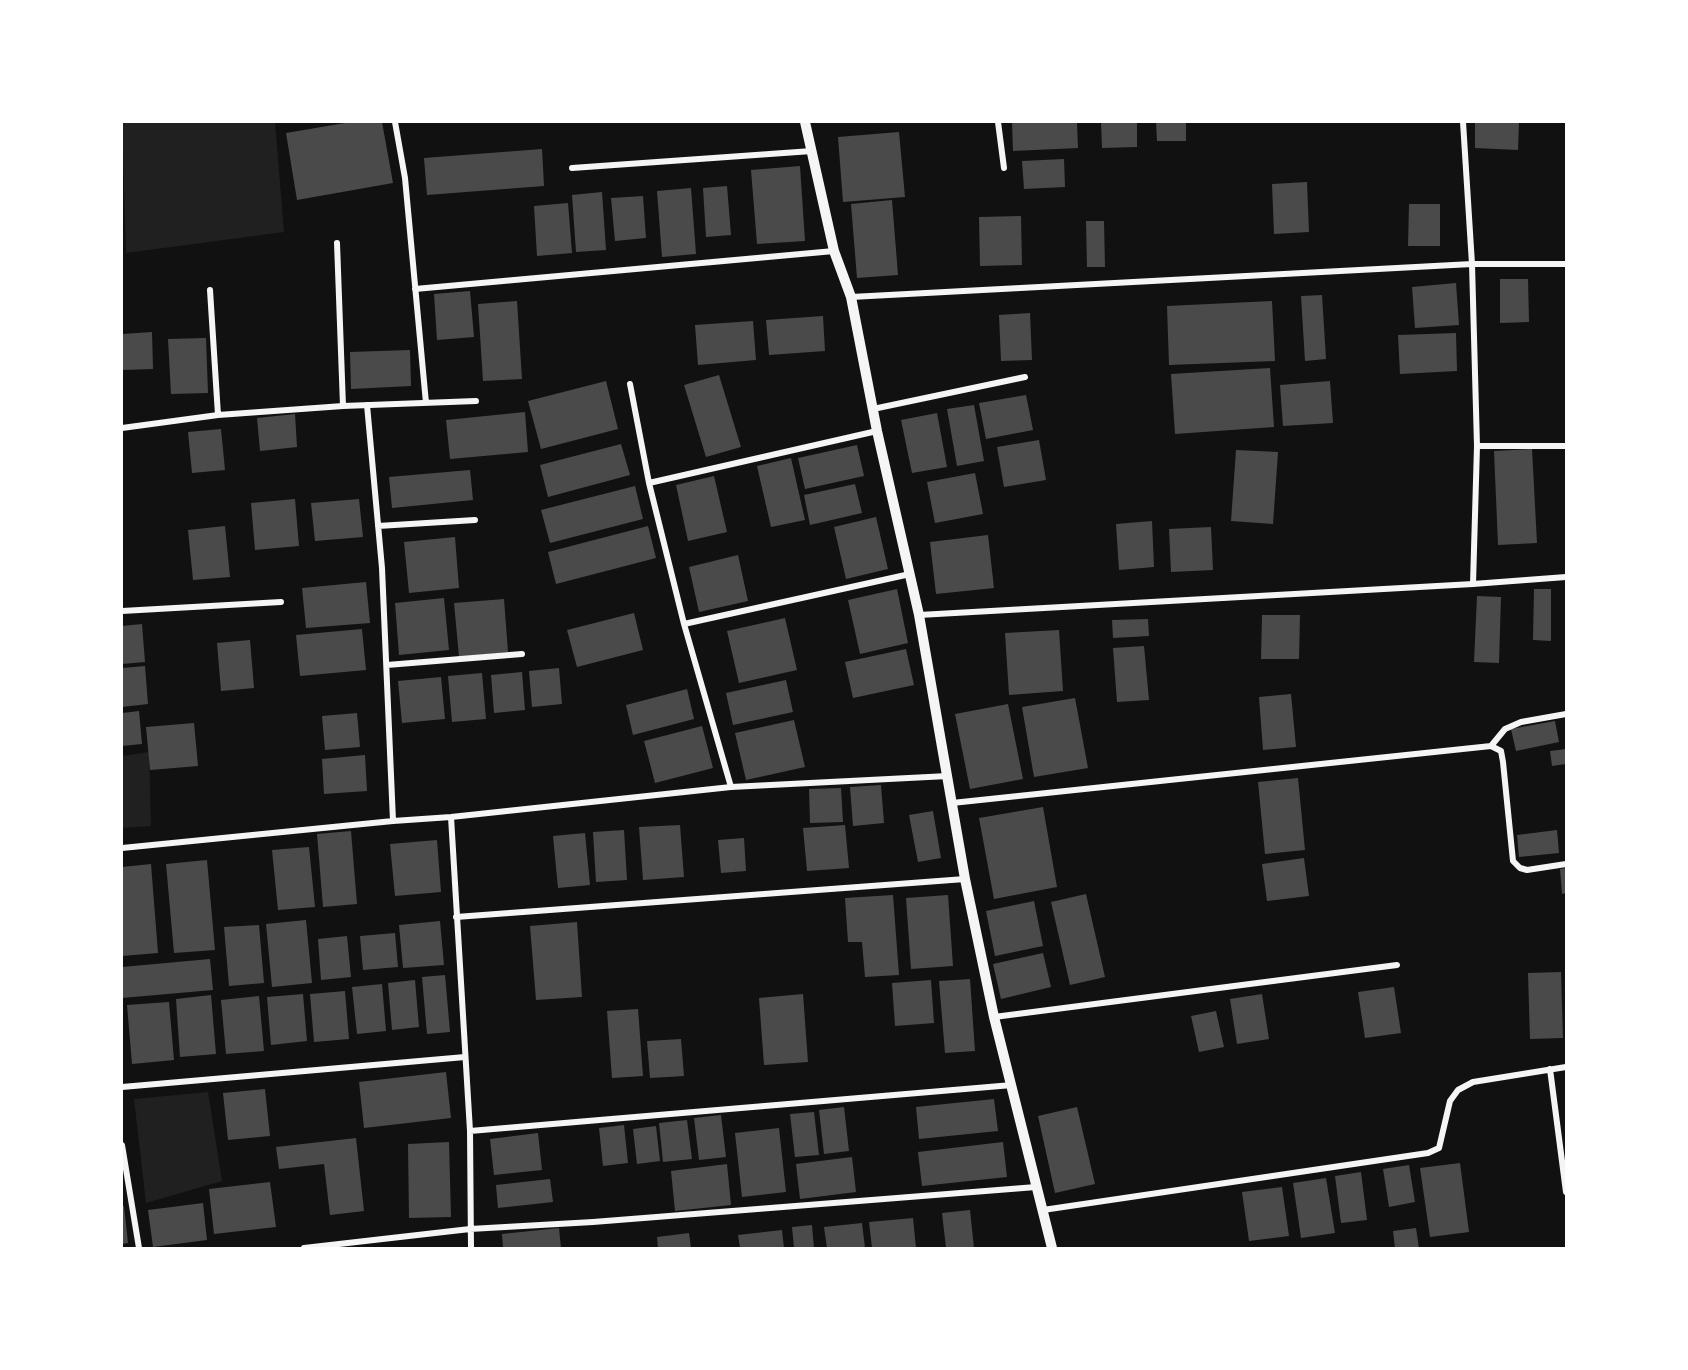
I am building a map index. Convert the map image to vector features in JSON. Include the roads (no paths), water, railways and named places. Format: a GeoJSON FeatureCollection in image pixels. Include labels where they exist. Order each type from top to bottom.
{"type":"FeatureCollection","features":[{"type":"Feature","properties":{"kind":"street"},"geometry":{"type":"LineString","coordinates":[[395,122],[405,178],[426,403]]}},
{"type":"Feature","properties":{"kind":"street"},"geometry":{"type":"LineString","coordinates":[[805,122],[834,251],[851,297],[873,409],[919,615],[965,879],[994,1017],[1053,1248]]}},
{"type":"Feature","properties":{"kind":"street"},"geometry":{"type":"LineString","coordinates":[[998,122],[1004,168]]}},
{"type":"Feature","properties":{"kind":"street"},"geometry":{"type":"LineString","coordinates":[[1463,122],[1472,264],[1477,446],[1473,584]]}},
{"type":"Feature","properties":{"kind":"street"},"geometry":{"type":"LineString","coordinates":[[572,168],[812,151]]}},
{"type":"Feature","properties":{"kind":"street"},"geometry":{"type":"LineString","coordinates":[[337,243],[343,406]]}},
{"type":"Feature","properties":{"kind":"street"},"geometry":{"type":"LineString","coordinates":[[415,290],[834,251]]}},
{"type":"Feature","properties":{"kind":"street"},"geometry":{"type":"LineString","coordinates":[[851,297],[1472,264],[1566,264]]}},
{"type":"Feature","properties":{"kind":"street"},"geometry":{"type":"LineString","coordinates":[[210,290],[218,415]]}},
{"type":"Feature","properties":{"kind":"street"},"geometry":{"type":"LineString","coordinates":[[873,409],[1025,377]]}},
{"type":"Feature","properties":{"kind":"street"},"geometry":{"type":"LineString","coordinates":[[630,384],[649,483],[684,624],[731,787]]}},
{"type":"Feature","properties":{"kind":"street"},"geometry":{"type":"LineString","coordinates":[[122,428],[218,415],[343,406],[476,401]]}},
{"type":"Feature","properties":{"kind":"street"},"geometry":{"type":"LineString","coordinates":[[367,405],[382,568],[393,821]]}},
{"type":"Feature","properties":{"kind":"street"},"geometry":{"type":"LineString","coordinates":[[649,483],[878,431]]}},
{"type":"Feature","properties":{"kind":"street"},"geometry":{"type":"LineString","coordinates":[[1477,446],[1566,446]]}},
{"type":"Feature","properties":{"kind":"street"},"geometry":{"type":"LineString","coordinates":[[378,526],[476,520]]}},
{"type":"Feature","properties":{"kind":"street"},"geometry":{"type":"LineString","coordinates":[[684,624],[910,574]]}},
{"type":"Feature","properties":{"kind":"street"},"geometry":{"type":"LineString","coordinates":[[919,615],[1566,577]]}},
{"type":"Feature","properties":{"kind":"street"},"geometry":{"type":"LineString","coordinates":[[122,612],[281,602]]}},
{"type":"Feature","properties":{"kind":"street"},"geometry":{"type":"LineString","coordinates":[[387,665],[522,654]]}},
{"type":"Feature","properties":{"kind":"street"},"geometry":{"type":"LineString","coordinates":[[1491,746],[1505,729],[1521,722],[1566,714]]}},
{"type":"Feature","properties":{"kind":"street"},"geometry":{"type":"LineString","coordinates":[[952,803],[1491,746],[1500,752],[1503,762],[1513,861],[1520,868],[1527,870],[1566,864]]}},
{"type":"Feature","properties":{"kind":"street"},"geometry":{"type":"LineString","coordinates":[[122,848],[451,817],[731,787],[948,776]]}},
{"type":"Feature","properties":{"kind":"street"},"geometry":{"type":"LineString","coordinates":[[451,817],[470,1131],[471,1248]]}},
{"type":"Feature","properties":{"kind":"street"},"geometry":{"type":"LineString","coordinates":[[456,917],[965,879]]}},
{"type":"Feature","properties":{"kind":"street"},"geometry":{"type":"LineString","coordinates":[[994,1017],[1396,964]]}},
{"type":"Feature","properties":{"kind":"street"},"geometry":{"type":"LineString","coordinates":[[122,1087],[465,1057]]}},
{"type":"Feature","properties":{"kind":"street"},"geometry":{"type":"LineString","coordinates":[[1043,1210],[1428,1154],[1439,1148],[1450,1101],[1458,1090],[1473,1082],[1566,1067]]}},
{"type":"Feature","properties":{"kind":"street"},"geometry":{"type":"LineString","coordinates":[[1551,1069],[1566,1192]]}},
{"type":"Feature","properties":{"kind":"street"},"geometry":{"type":"LineString","coordinates":[[470,1131],[1012,1085]]}},
{"type":"Feature","properties":{"kind":"street"},"geometry":{"type":"LineString","coordinates":[[122,1144],[139,1248]]}},
{"type":"Feature","properties":{"kind":"street"},"geometry":{"type":"LineString","coordinates":[[304,1248],[470,1229],[593,1222],[1036,1187]]}}]}
